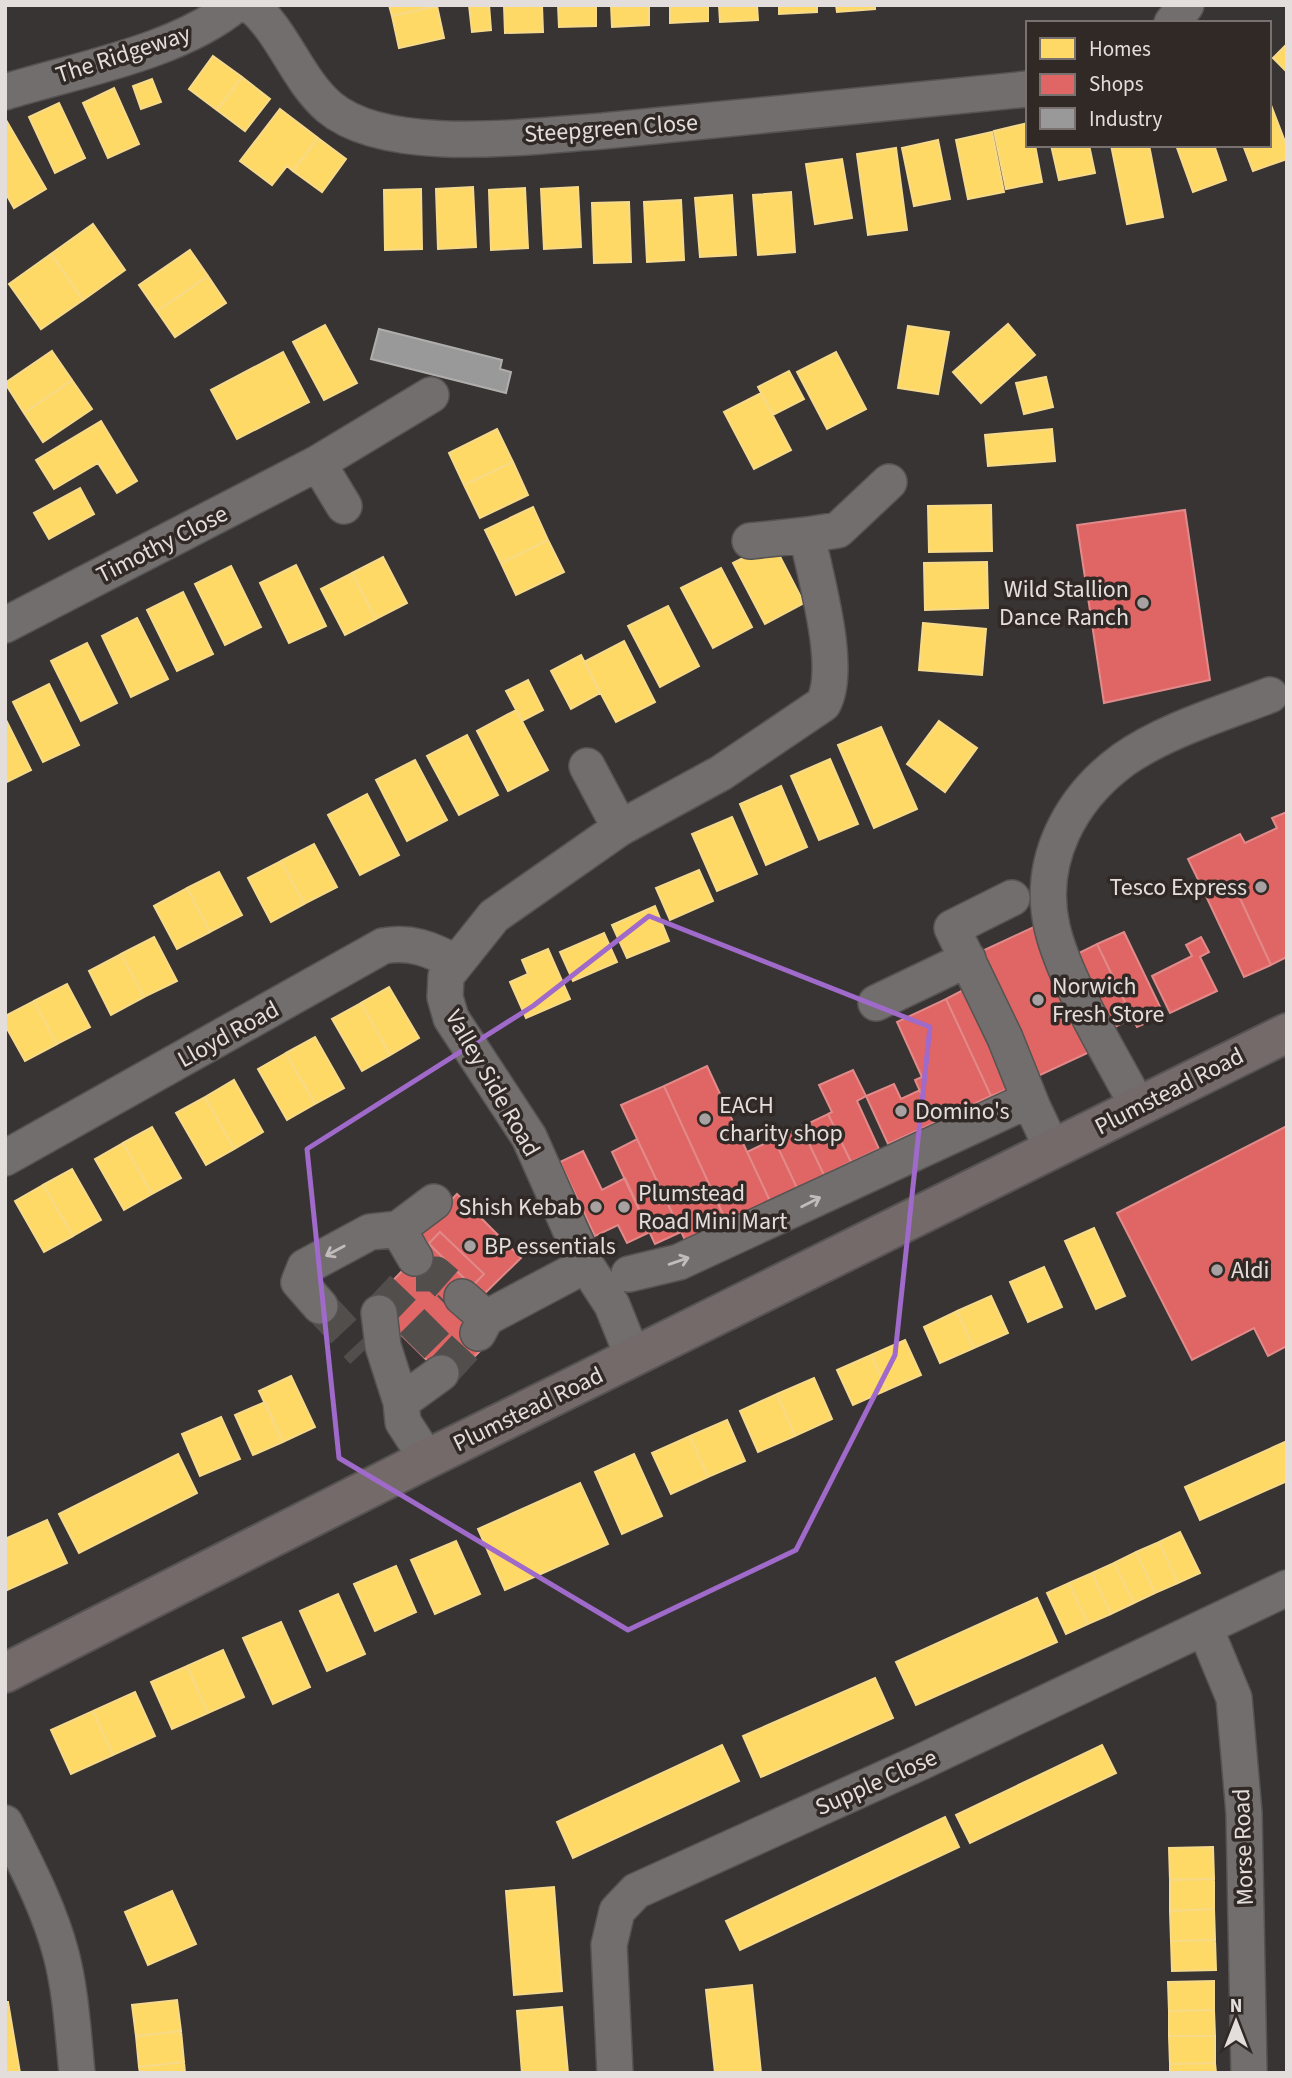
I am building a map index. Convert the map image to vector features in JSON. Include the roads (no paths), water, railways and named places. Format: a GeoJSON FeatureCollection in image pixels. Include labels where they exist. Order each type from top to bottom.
{"type":"FeatureCollection","features":[{"type":"Feature","properties":{"kind":"main road","name":"Plumstead Road"},"geometry":{"type":"LineString","coordinates":[[5,1673],[426,1459],[1287,1033]]}},
{"type":"Feature","properties":{"kind":"street","name":"The Ridgeway"},"geometry":{"type":"LineString","coordinates":[[5,92],[169,42],[214,23],[235,5]]}},
{"type":"Feature","properties":{"kind":"street","name":"Steepgreen Close"},"geometry":{"type":"LineString","coordinates":[[251,5],[263,16],[304,81],[331,108],[359,125],[385,133],[413,137],[603,131],[1026,89]]}},
{"type":"Feature","properties":{"kind":"street"},"geometry":{"type":"LineString","coordinates":[[1174,21],[1186,5]]}},
{"type":"Feature","properties":{"kind":"street","name":"Timothy Close"},"geometry":{"type":"LineString","coordinates":[[5,625],[318,463],[431,395]]}},
{"type":"Feature","properties":{"kind":"street"},"geometry":{"type":"LineString","coordinates":[[318,463],[344,506]]}},
{"type":"Feature","properties":{"kind":"street"},"geometry":{"type":"LineString","coordinates":[[750,541],[838,530],[889,482]]}},
{"type":"Feature","properties":{"kind":"street","name":"Valley Side Road"},"geometry":{"type":"LineString","coordinates":[[633,1357],[612,1305],[586,1265],[529,1137],[451,1018],[445,997],[446,976],[494,916],[620,828],[721,773],[823,704],[830,692],[831,664],[807,535]]}},
{"type":"Feature","properties":{"kind":"street"},"geometry":{"type":"LineString","coordinates":[[1137,1105],[1067,969],[1052,927],[1048,883],[1056,843],[1078,804],[1124,760],[1188,726],[1270,695]]}},
{"type":"Feature","properties":{"kind":"street"},"geometry":{"type":"LineString","coordinates":[[587,766],[620,828]]}},
{"type":"Feature","properties":{"kind":"street"},"geometry":{"type":"LineString","coordinates":[[1012,898],[952,928],[968,959],[1025,1107],[1053,1150]]}},
{"type":"Feature","properties":{"kind":"street","name":"Lloyd Road"},"geometry":{"type":"LineString","coordinates":[[5,1158],[383,946],[401,943],[425,947],[455,962]]}},
{"type":"Feature","properties":{"kind":"street"},"geometry":{"type":"LineString","coordinates":[[876,1003],[968,959]]}},
{"type":"Feature","properties":{"kind":"street"},"geometry":{"type":"LineString","coordinates":[[629,1274],[679,1262],[1025,1107]]}},
{"type":"Feature","properties":{"kind":"street"},"geometry":{"type":"LineString","coordinates":[[320,1306],[299,1282],[305,1267],[370,1232],[407,1244],[434,1202]]}},
{"type":"Feature","properties":{"kind":"street"},"geometry":{"type":"LineString","coordinates":[[469,1313],[586,1265]]}},
{"type":"Feature","properties":{"kind":"street"},"geometry":{"type":"LineString","coordinates":[[401,1402],[410,1344],[401,1402],[403,1422],[426,1459]]}},
{"type":"Feature","properties":{"kind":"street"},"geometry":{"type":"LineString","coordinates":[[363,1352],[401,1402]]}},
{"type":"Feature","properties":{"kind":"street","name":"Supple Close"},"geometry":{"type":"LineString","coordinates":[[615,2073],[610,1945],[617,1911],[636,1891],[922,1762],[1287,1588]]}},
{"type":"Feature","properties":{"kind":"street","name":"Morse Road"},"geometry":{"type":"LineString","coordinates":[[1205,1628],[1234,1698],[1244,1813],[1249,2073]]}},
{"type":"Feature","properties":{"kind":"street"},"geometry":{"type":"LineString","coordinates":[[5,1823],[48,1914],[61,1954],[69,1991],[77,2073]]}},
{"type":"Feature","properties":{"kind":"tunnel"},"geometry":{"type":"LineString","coordinates":[[379,1313],[416,1274],[436,1274],[462,1297]]}},
{"type":"Feature","properties":{"kind":"tunnel"},"geometry":{"type":"LineString","coordinates":[[320,1306],[363,1352]]}},
{"type":"Feature","properties":{"kind":"tunnel"},"geometry":{"type":"LineString","coordinates":[[412,1346],[451,1307]]}},
{"type":"Feature","properties":{"kind":"tunnel"},"geometry":{"type":"LineString","coordinates":[[441,1373],[478,1333]]}},
{"type":"Feature","properties":{"kind":"place","name":"Wild Stallion Dance Ranch"},"geometry":{"type":"Point","coordinates":[1143,603]}},
{"type":"Feature","properties":{"kind":"place","name":"Tesco Express"},"geometry":{"type":"Point","coordinates":[1261,887]}},
{"type":"Feature","properties":{"kind":"place","name":"Norwich Fresh Store"},"geometry":{"type":"Point","coordinates":[1038,1000]}},
{"type":"Feature","properties":{"kind":"place","name":"Domino's"},"geometry":{"type":"Point","coordinates":[901,1111]}},
{"type":"Feature","properties":{"kind":"place","name":"EACH charity shop"},"geometry":{"type":"Point","coordinates":[705,1119]}},
{"type":"Feature","properties":{"kind":"place","name":"Shish Kebab"},"geometry":{"type":"Point","coordinates":[596,1207]}},
{"type":"Feature","properties":{"kind":"place","name":"Plumstead Road Mini Mart"},"geometry":{"type":"Point","coordinates":[624,1207]}},
{"type":"Feature","properties":{"kind":"place","name":"BP essentials"},"geometry":{"type":"Point","coordinates":[470,1246]}},
{"type":"Feature","properties":{"kind":"place","name":"Aldi"},"geometry":{"type":"Point","coordinates":[1217,1270]}}]}
